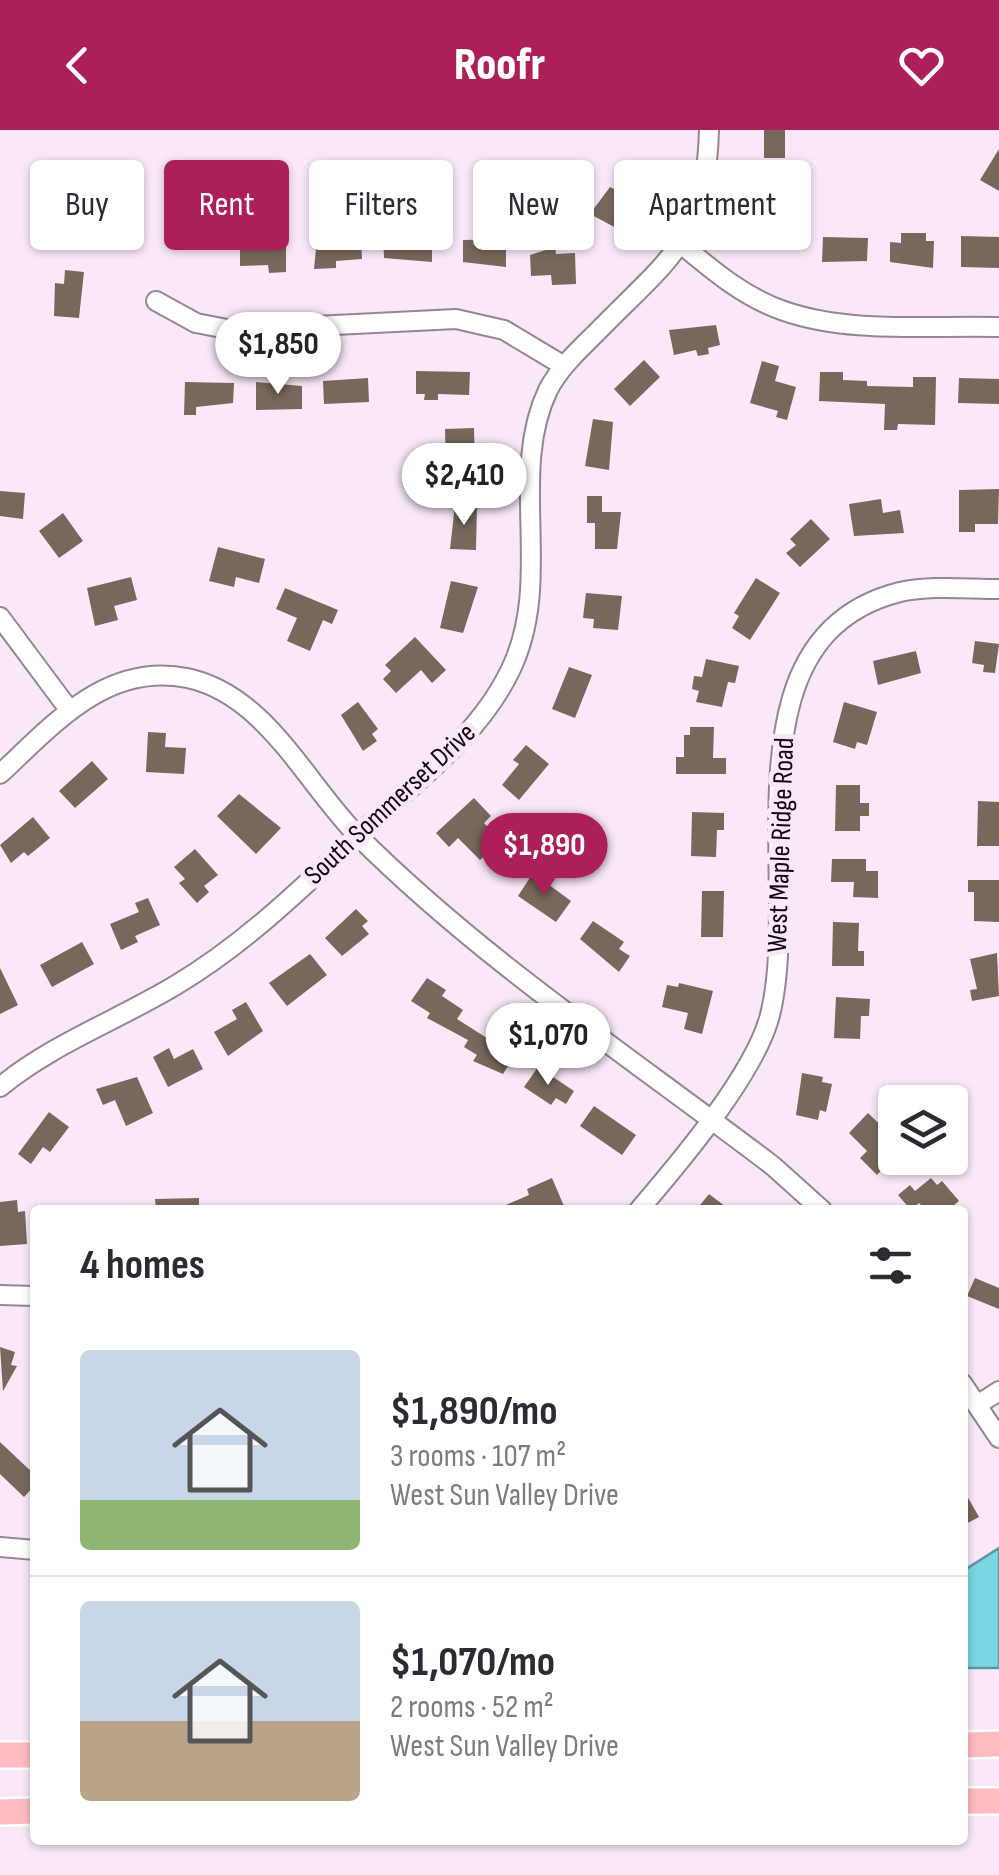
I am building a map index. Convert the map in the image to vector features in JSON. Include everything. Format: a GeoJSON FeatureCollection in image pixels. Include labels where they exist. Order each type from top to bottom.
{"type":"FeatureCollection","features":[{"type":"Feature","properties":{"kind":"highway"},"geometry":{"type":"LineString","coordinates":[[968,1745],[999,1744]]}},
{"type":"Feature","properties":{"kind":"highway"},"geometry":{"type":"LineString","coordinates":[[0,1756],[30,1755]]}},
{"type":"Feature","properties":{"kind":"highway"},"geometry":{"type":"LineString","coordinates":[[968,1801],[999,1800]]}},
{"type":"Feature","properties":{"kind":"highway"},"geometry":{"type":"LineString","coordinates":[[0,1812],[30,1811]]}},
{"type":"Feature","properties":{"kind":"street","name":"South Sommerset Drive"},"geometry":{"type":"LineString","coordinates":[[706,160],[708,130]]}},
{"type":"Feature","properties":{"kind":"street","name":"South Sommerset Drive"},"geometry":{"type":"LineString","coordinates":[[0,1087],[37,1060],[207,966],[261,924],[462,740],[510,670],[529,614],[534,582],[536,430],[548,391],[564,366],[675,250]]}},
{"type":"Feature","properties":{"kind":"street"},"geometry":{"type":"LineString","coordinates":[[689,250],[754,298],[803,317],[840,323],[999,327]]}},
{"type":"Feature","properties":{"kind":"street"},"geometry":{"type":"LineString","coordinates":[[156,301],[196,324],[232,330],[456,319],[504,330],[564,366]]}},
{"type":"Feature","properties":{"kind":"street","name":"West Maple Ridge Road"},"geometry":{"type":"LineString","coordinates":[[643,1205],[752,1060],[775,991],[783,730],[803,666],[841,621],[884,597],[929,588],[999,589]]}},
{"type":"Feature","properties":{"kind":"street"},"geometry":{"type":"LineString","coordinates":[[0,617],[70,711]]}},
{"type":"Feature","properties":{"kind":"street"},"geometry":{"type":"LineString","coordinates":[[0,774],[98,691],[134,678],[163,675],[207,684],[260,719],[358,836],[434,908],[710,1117],[816,1205]]}},
{"type":"Feature","properties":{"kind":"street"},"geometry":{"type":"LineString","coordinates":[[0,1295],[30,1296]]}},
{"type":"Feature","properties":{"kind":"street"},"geometry":{"type":"LineString","coordinates":[[968,1391],[999,1438]]}},
{"type":"Feature","properties":{"kind":"street"},"geometry":{"type":"LineString","coordinates":[[978,1405],[999,1391]]}},
{"type":"Feature","properties":{"kind":"street"},"geometry":{"type":"LineString","coordinates":[[0,1547],[30,1550]]}},
{"type":"Feature","properties":{"kind":"water"},"geometry":{"type":"Polygon","coordinates":[[[999,1548],[999,1668],[968,1668],[968,1568],[999,1548]]]}},
{"type":"Feature","properties":{"kind":"building"},"geometry":{"type":"Polygon","coordinates":[[[764,130],[785,130],[785,158],[764,158],[764,130]]]}},
{"type":"Feature","properties":{"kind":"building"},"geometry":{"type":"Polygon","coordinates":[[[999,149],[999,191],[980,180],[999,149]]]}},
{"type":"Feature","properties":{"kind":"building"},"geometry":{"type":"Polygon","coordinates":[[[610,187],[614,189],[614,227],[594,216],[594,209],[610,187]]]}},
{"type":"Feature","properties":{"kind":"building"},"geometry":{"type":"Polygon","coordinates":[[[901,233],[926,233],[926,241],[934,241],[933,268],[890,262],[890,242],[901,243],[901,233]]]}},
{"type":"Feature","properties":{"kind":"building"},"geometry":{"type":"Polygon","coordinates":[[[961,236],[999,237],[999,268],[961,267],[961,236]]]}},
{"type":"Feature","properties":{"kind":"building"},"geometry":{"type":"Polygon","coordinates":[[[823,237],[868,238],[867,261],[822,262],[823,237]]]}},
{"type":"Feature","properties":{"kind":"building"},"geometry":{"type":"Polygon","coordinates":[[[463,240],[473,240],[473,250],[506,250],[506,267],[463,262],[463,240]]]}},
{"type":"Feature","properties":{"kind":"building"},"geometry":{"type":"Polygon","coordinates":[[[240,250],[286,250],[286,272],[269,273],[268,265],[240,266],[240,250]]]}},
{"type":"Feature","properties":{"kind":"building"},"geometry":{"type":"Polygon","coordinates":[[[316,250],[362,250],[362,259],[336,261],[336,268],[314,269],[316,250]]]}},
{"type":"Feature","properties":{"kind":"building"},"geometry":{"type":"Polygon","coordinates":[[[384,250],[432,250],[432,262],[384,258],[384,250]]]}},
{"type":"Feature","properties":{"kind":"building"},"geometry":{"type":"Polygon","coordinates":[[[546,250],[575,253],[576,284],[552,285],[551,275],[531,276],[530,255],[546,250]]]}},
{"type":"Feature","properties":{"kind":"building"},"geometry":{"type":"Polygon","coordinates":[[[65,270],[84,272],[79,318],[54,316],[55,283],[64,284],[65,270]]]}},
{"type":"Feature","properties":{"kind":"building"},"geometry":{"type":"Polygon","coordinates":[[[716,325],[720,345],[708,348],[709,354],[698,356],[696,350],[674,355],[669,330],[716,325]]]}},
{"type":"Feature","properties":{"kind":"building"},"geometry":{"type":"Polygon","coordinates":[[[644,360],[660,377],[630,406],[614,389],[644,360]]]}},
{"type":"Feature","properties":{"kind":"building"},"geometry":{"type":"Polygon","coordinates":[[[762,361],[779,366],[775,381],[796,387],[787,420],[776,417],[778,411],[750,403],[762,361]]]}},
{"type":"Feature","properties":{"kind":"building"},"geometry":{"type":"Polygon","coordinates":[[[416,371],[470,372],[469,395],[438,394],[438,400],[424,400],[425,394],[416,394],[416,371]]]}},
{"type":"Feature","properties":{"kind":"building"},"geometry":{"type":"Polygon","coordinates":[[[820,372],[843,372],[843,380],[867,381],[867,386],[913,387],[913,377],[936,377],[935,425],[898,424],[897,430],[884,430],[885,404],[819,401],[820,372]]]}},
{"type":"Feature","properties":{"kind":"building"},"geometry":{"type":"Polygon","coordinates":[[[368,378],[369,402],[324,404],[323,381],[368,378]]]}},
{"type":"Feature","properties":{"kind":"building"},"geometry":{"type":"Polygon","coordinates":[[[959,378],[999,379],[999,404],[958,403],[959,378]]]}},
{"type":"Feature","properties":{"kind":"building"},"geometry":{"type":"Polygon","coordinates":[[[185,382],[234,383],[233,403],[196,407],[196,415],[184,415],[185,382]]]}},
{"type":"Feature","properties":{"kind":"building"},"geometry":{"type":"Polygon","coordinates":[[[256,382],[302,386],[302,409],[256,410],[256,382]]]}},
{"type":"Feature","properties":{"kind":"building"},"geometry":{"type":"Polygon","coordinates":[[[593,419],[613,422],[609,470],[585,466],[593,419]]]}},
{"type":"Feature","properties":{"kind":"building"},"geometry":{"type":"Polygon","coordinates":[[[474,428],[475,474],[446,474],[445,429],[474,428]]]}},
{"type":"Feature","properties":{"kind":"building"},"geometry":{"type":"Polygon","coordinates":[[[999,489],[998,524],[975,524],[975,532],[959,532],[959,490],[999,489]]]}},
{"type":"Feature","properties":{"kind":"building"},"geometry":{"type":"Polygon","coordinates":[[[0,491],[25,493],[23,519],[0,516],[0,491]]]}},
{"type":"Feature","properties":{"kind":"building"},"geometry":{"type":"Polygon","coordinates":[[[587,496],[602,496],[602,512],[621,512],[617,549],[595,549],[595,523],[587,523],[587,496]]]}},
{"type":"Feature","properties":{"kind":"building"},"geometry":{"type":"Polygon","coordinates":[[[881,499],[883,513],[900,510],[904,533],[854,536],[849,504],[881,499]]]}},
{"type":"Feature","properties":{"kind":"building"},"geometry":{"type":"Polygon","coordinates":[[[455,505],[477,505],[476,550],[450,549],[455,505]]]}},
{"type":"Feature","properties":{"kind":"building"},"geometry":{"type":"Polygon","coordinates":[[[63,513],[83,541],[59,558],[39,531],[63,513]]]}},
{"type":"Feature","properties":{"kind":"building"},"geometry":{"type":"Polygon","coordinates":[[[811,519],[830,539],[800,567],[786,553],[796,545],[790,539],[811,519]]]}},
{"type":"Feature","properties":{"kind":"building"},"geometry":{"type":"Polygon","coordinates":[[[218,547],[265,559],[259,583],[236,577],[234,587],[209,581],[218,547]]]}},
{"type":"Feature","properties":{"kind":"building"},"geometry":{"type":"Polygon","coordinates":[[[131,577],[137,600],[114,606],[118,620],[95,626],[87,588],[131,577]]]}},
{"type":"Feature","properties":{"kind":"building"},"geometry":{"type":"Polygon","coordinates":[[[756,578],[780,593],[750,640],[732,628],[739,616],[734,613],[756,578]]]}},
{"type":"Feature","properties":{"kind":"building"},"geometry":{"type":"Polygon","coordinates":[[[451,581],[478,587],[463,633],[440,628],[451,581]]]}},
{"type":"Feature","properties":{"kind":"building"},"geometry":{"type":"Polygon","coordinates":[[[285,588],[338,610],[332,624],[323,620],[310,651],[287,641],[297,618],[276,609],[285,588]]]}},
{"type":"Feature","properties":{"kind":"building"},"geometry":{"type":"Polygon","coordinates":[[[586,593],[622,596],[618,630],[593,628],[594,619],[583,618],[586,593]]]}},
{"type":"Feature","properties":{"kind":"building"},"geometry":{"type":"Polygon","coordinates":[[[415,637],[446,670],[432,683],[421,670],[396,693],[383,679],[391,671],[385,665],[415,637]]]}},
{"type":"Feature","properties":{"kind":"building"},"geometry":{"type":"Polygon","coordinates":[[[975,641],[999,644],[995,673],[983,672],[984,665],[972,663],[975,641]]]}},
{"type":"Feature","properties":{"kind":"building"},"geometry":{"type":"Polygon","coordinates":[[[916,651],[921,673],[878,685],[873,661],[916,651]]]}},
{"type":"Feature","properties":{"kind":"building"},"geometry":{"type":"Polygon","coordinates":[[[706,659],[739,666],[735,683],[728,682],[722,707],[696,702],[699,691],[692,689],[694,676],[702,677],[706,659]]]}},
{"type":"Feature","properties":{"kind":"building"},"geometry":{"type":"Polygon","coordinates":[[[569,667],[592,675],[575,718],[552,709],[569,667]]]}},
{"type":"Feature","properties":{"kind":"building"},"geometry":{"type":"Polygon","coordinates":[[[358,702],[378,729],[372,734],[377,741],[363,751],[341,715],[358,702]]]}},
{"type":"Feature","properties":{"kind":"building"},"geometry":{"type":"Polygon","coordinates":[[[844,702],[877,712],[867,745],[857,742],[855,749],[833,742],[844,702]]]}},
{"type":"Feature","properties":{"kind":"building"},"geometry":{"type":"Polygon","coordinates":[[[690,727],[714,727],[713,758],[726,758],[726,774],[676,774],[676,757],[684,757],[684,735],[690,735],[690,727]]]}},
{"type":"Feature","properties":{"kind":"building"},"geometry":{"type":"Polygon","coordinates":[[[148,732],[166,733],[165,747],[186,748],[184,774],[146,772],[148,732]]]}},
{"type":"Feature","properties":{"kind":"building"},"geometry":{"type":"Polygon","coordinates":[[[526,745],[549,764],[519,800],[502,785],[519,764],[513,760],[526,745]]]}},
{"type":"Feature","properties":{"kind":"building"},"geometry":{"type":"Polygon","coordinates":[[[92,761],[108,779],[75,808],[59,791],[92,761]]]}},
{"type":"Feature","properties":{"kind":"building"},"geometry":{"type":"Polygon","coordinates":[[[836,785],[860,785],[860,803],[869,803],[869,816],[860,816],[860,831],[835,831],[836,785]]]}},
{"type":"Feature","properties":{"kind":"building"},"geometry":{"type":"Polygon","coordinates":[[[239,794],[281,828],[256,854],[217,816],[239,794]]]}},
{"type":"Feature","properties":{"kind":"building"},"geometry":{"type":"Polygon","coordinates":[[[474,798],[491,816],[484,823],[501,841],[480,860],[458,838],[449,847],[436,833],[474,798]]]}},
{"type":"Feature","properties":{"kind":"building"},"geometry":{"type":"Polygon","coordinates":[[[978,801],[999,802],[999,846],[977,846],[978,801]]]}},
{"type":"Feature","properties":{"kind":"building"},"geometry":{"type":"Polygon","coordinates":[[[692,812],[724,813],[724,830],[717,830],[716,857],[691,856],[692,812]]]}},
{"type":"Feature","properties":{"kind":"building"},"geometry":{"type":"Polygon","coordinates":[[[33,817],[50,838],[28,856],[24,852],[11,863],[0,845],[33,817]]]}},
{"type":"Feature","properties":{"kind":"building"},"geometry":{"type":"Polygon","coordinates":[[[195,849],[218,875],[204,886],[209,892],[197,903],[179,883],[185,879],[174,867],[195,849]]]}},
{"type":"Feature","properties":{"kind":"building"},"geometry":{"type":"Polygon","coordinates":[[[832,859],[866,859],[866,871],[878,871],[878,898],[853,897],[854,882],[831,882],[832,859]]]}},
{"type":"Feature","properties":{"kind":"building"},"geometry":{"type":"Polygon","coordinates":[[[533,873],[571,901],[556,922],[518,896],[533,873]]]}},
{"type":"Feature","properties":{"kind":"building"},"geometry":{"type":"Polygon","coordinates":[[[968,880],[999,880],[999,922],[974,921],[974,892],[968,892],[968,880]]]}},
{"type":"Feature","properties":{"kind":"building"},"geometry":{"type":"Polygon","coordinates":[[[702,891],[724,891],[723,937],[701,937],[702,891]]]}},
{"type":"Feature","properties":{"kind":"building"},"geometry":{"type":"Polygon","coordinates":[[[148,898],[160,925],[135,936],[138,942],[121,950],[110,924],[139,912],[135,903],[148,898]]]}},
{"type":"Feature","properties":{"kind":"building"},"geometry":{"type":"Polygon","coordinates":[[[356,909],[368,921],[362,926],[369,934],[342,956],[325,938],[356,909]]]}},
{"type":"Feature","properties":{"kind":"building"},"geometry":{"type":"Polygon","coordinates":[[[593,921],[624,942],[619,949],[630,956],[619,972],[580,939],[593,921]]]}},
{"type":"Feature","properties":{"kind":"building"},"geometry":{"type":"Polygon","coordinates":[[[833,922],[859,923],[858,951],[864,951],[864,966],[832,966],[833,922]]]}},
{"type":"Feature","properties":{"kind":"building"},"geometry":{"type":"Polygon","coordinates":[[[82,942],[94,964],[52,987],[40,965],[82,942]]]}},
{"type":"Feature","properties":{"kind":"building"},"geometry":{"type":"Polygon","coordinates":[[[997,953],[999,996],[972,1001],[970,990],[977,989],[970,959],[997,953]]]}},
{"type":"Feature","properties":{"kind":"building"},"geometry":{"type":"Polygon","coordinates":[[[310,954],[327,975],[287,1006],[269,983],[310,954]]]}},
{"type":"Feature","properties":{"kind":"building"},"geometry":{"type":"Polygon","coordinates":[[[0,968],[18,1005],[0,1014],[0,968]]]}},
{"type":"Feature","properties":{"kind":"building"},"geometry":{"type":"Polygon","coordinates":[[[427,978],[446,990],[442,996],[463,1010],[457,1019],[501,1047],[506,1039],[520,1047],[503,1074],[473,1061],[477,1055],[464,1047],[468,1040],[427,1018],[430,1013],[411,1001],[427,978]]]}},
{"type":"Feature","properties":{"kind":"building"},"geometry":{"type":"Polygon","coordinates":[[[679,983],[713,991],[702,1034],[684,1029],[688,1013],[662,1007],[667,985],[678,987],[679,983]]]}},
{"type":"Feature","properties":{"kind":"building"},"geometry":{"type":"Polygon","coordinates":[[[836,997],[870,999],[869,1016],[861,1016],[860,1039],[834,1038],[836,997]]]}},
{"type":"Feature","properties":{"kind":"building"},"geometry":{"type":"Polygon","coordinates":[[[246,1002],[263,1031],[228,1056],[214,1032],[237,1019],[232,1010],[246,1002]]]}},
{"type":"Feature","properties":{"kind":"building"},"geometry":{"type":"Polygon","coordinates":[[[169,1048],[174,1059],[193,1049],[203,1069],[168,1087],[153,1057],[169,1048]]]}},
{"type":"Feature","properties":{"kind":"building"},"geometry":{"type":"Polygon","coordinates":[[[538,1067],[574,1091],[566,1104],[556,1098],[551,1105],[524,1087],[538,1067]]]}},
{"type":"Feature","properties":{"kind":"building"},"geometry":{"type":"Polygon","coordinates":[[[802,1073],[823,1077],[822,1082],[832,1084],[826,1112],[820,1110],[818,1120],[796,1115],[802,1073]]]}},
{"type":"Feature","properties":{"kind":"building"},"geometry":{"type":"Polygon","coordinates":[[[137,1077],[153,1113],[126,1126],[115,1100],[103,1105],[96,1089],[137,1077]]]}},
{"type":"Feature","properties":{"kind":"building"},"geometry":{"type":"Polygon","coordinates":[[[594,1106],[636,1135],[622,1155],[580,1126],[594,1106]]]}},
{"type":"Feature","properties":{"kind":"building"},"geometry":{"type":"Polygon","coordinates":[[[49,1112],[69,1127],[50,1152],[43,1147],[31,1164],[18,1154],[49,1112]]]}},
{"type":"Feature","properties":{"kind":"building"},"geometry":{"type":"Polygon","coordinates":[[[868,1113],[878,1123],[877,1175],[860,1158],[867,1151],[849,1133],[868,1113]]]}},
{"type":"Feature","properties":{"kind":"building"},"geometry":{"type":"Polygon","coordinates":[[[552,1178],[564,1205],[506,1205],[529,1195],[527,1189],[552,1178]]]}},
{"type":"Feature","properties":{"kind":"building"},"geometry":{"type":"Polygon","coordinates":[[[931,1178],[937,1185],[942,1181],[959,1201],[954,1205],[907,1205],[898,1195],[910,1185],[915,1191],[931,1178]]]}},
{"type":"Feature","properties":{"kind":"building"},"geometry":{"type":"Polygon","coordinates":[[[709,1194],[723,1205],[700,1205],[709,1194]]]}},
{"type":"Feature","properties":{"kind":"building"},"geometry":{"type":"Polygon","coordinates":[[[199,1198],[199,1205],[156,1205],[155,1199],[199,1198]]]}},
{"type":"Feature","properties":{"kind":"building"},"geometry":{"type":"Polygon","coordinates":[[[17,1200],[18,1212],[25,1211],[27,1244],[0,1246],[0,1202],[17,1200]]]}},
{"type":"Feature","properties":{"kind":"building"},"geometry":{"type":"Polygon","coordinates":[[[975,1278],[999,1288],[999,1309],[968,1296],[975,1278]]]}},
{"type":"Feature","properties":{"kind":"building"},"geometry":{"type":"Polygon","coordinates":[[[0,1347],[15,1352],[11,1365],[17,1366],[3,1391],[0,1347]]]}},
{"type":"Feature","properties":{"kind":"building"},"geometry":{"type":"Polygon","coordinates":[[[0,1442],[30,1470],[30,1490],[24,1497],[0,1474],[0,1442]]]}},
{"type":"Feature","properties":{"kind":"building"},"geometry":{"type":"Polygon","coordinates":[[[968,1498],[979,1517],[968,1523],[968,1498]]]}}]}
